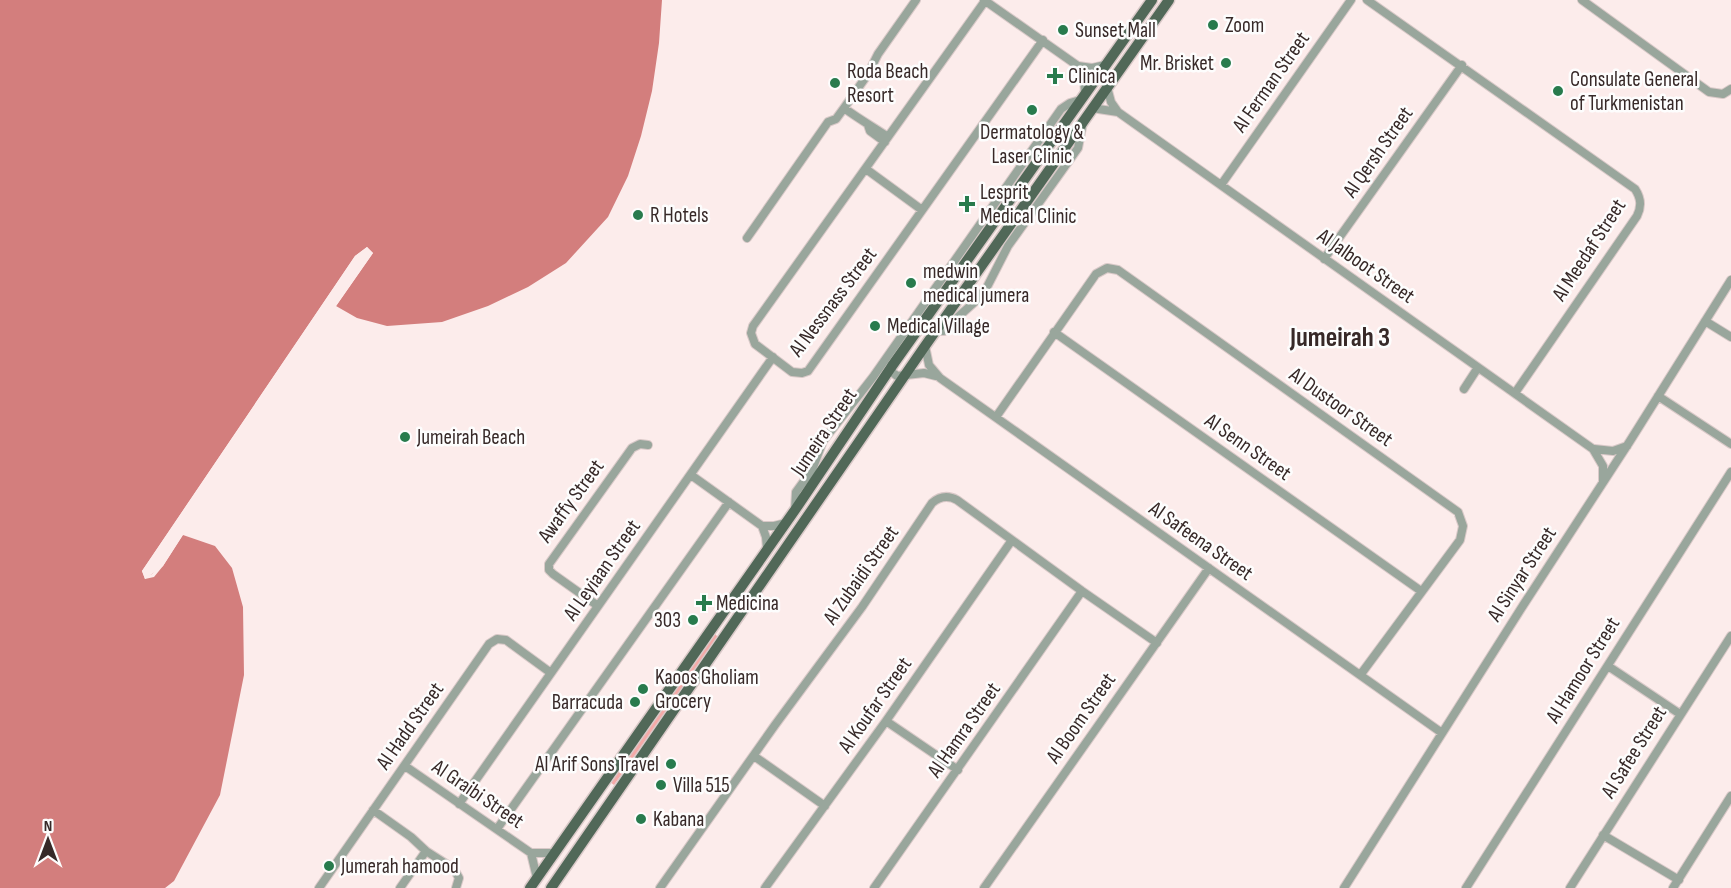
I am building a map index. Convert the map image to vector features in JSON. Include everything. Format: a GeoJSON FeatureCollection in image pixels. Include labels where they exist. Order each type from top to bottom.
{"type":"FeatureCollection","features":[{"type":"Feature","properties":{"kind":"main road","name":"Jumeira Street"},"geometry":{"type":"LineString","coordinates":[[530,888],[795,510],[891,366],[1152,0]]}},
{"type":"Feature","properties":{"kind":"main road","name":"Jumeira Street"},"geometry":{"type":"LineString","coordinates":[[551,888],[884,405],[1168,0]]}},
{"type":"Feature","properties":{"kind":"main road"},"geometry":{"type":"LineString","coordinates":[[870,398],[875,395],[881,397],[884,405]]}},
{"type":"Feature","properties":{"kind":"street"},"geometry":{"type":"LineString","coordinates":[[747,238],[828,122],[836,119],[844,108],[916,0]]}},
{"type":"Feature","properties":{"kind":"street","name":"Al Nessnass Street"},"geometry":{"type":"LineString","coordinates":[[1043,40],[808,371],[792,372],[752,341],[753,326],[985,0],[1043,40],[1078,66]]}},
{"type":"Feature","properties":{"kind":"street","name":"Al Ferman Street"},"geometry":{"type":"LineString","coordinates":[[1221,185],[1351,0]]}},
{"type":"Feature","properties":{"kind":"street","name":"Al Meedaf Street"},"geometry":{"type":"LineString","coordinates":[[1367,0],[1635,189],[1641,202],[1637,216],[1515,393]]}},
{"type":"Feature","properties":{"kind":"street"},"geometry":{"type":"LineString","coordinates":[[1582,0],[1709,92],[1723,94],[1731,88]]}},
{"type":"Feature","properties":{"kind":"street"},"geometry":{"type":"LineString","coordinates":[[1078,66],[1092,68],[1106,65]]}},
{"type":"Feature","properties":{"kind":"street","name":"Al Qersh Street"},"geometry":{"type":"LineString","coordinates":[[1324,259],[1462,65]]}},
{"type":"Feature","properties":{"kind":"street"},"geometry":{"type":"LineString","coordinates":[[795,510],[796,492],[812,470],[823,441],[873,377],[1061,109],[1083,97],[1084,79],[1078,66]]}},
{"type":"Feature","properties":{"kind":"street"},"geometry":{"type":"LineString","coordinates":[[1107,87],[1111,102],[1118,112]]}},
{"type":"Feature","properties":{"kind":"street"},"geometry":{"type":"LineString","coordinates":[[844,108],[868,126],[870,131],[886,139]]}},
{"type":"Feature","properties":{"kind":"street","name":"Al Jalboot Street"},"geometry":{"type":"LineString","coordinates":[[1092,108],[1118,112],[1477,369],[1515,393],[1593,449]]}},
{"type":"Feature","properties":{"kind":"street"},"geometry":{"type":"LineString","coordinates":[[936,331],[950,328],[959,316],[983,294],[1008,246],[1078,148],[1083,121]]}},
{"type":"Feature","properties":{"kind":"street"},"geometry":{"type":"LineString","coordinates":[[866,170],[922,210]]}},
{"type":"Feature","properties":{"kind":"street","name":"Al Dustoor Street"},"geometry":{"type":"LineString","coordinates":[[996,417],[1099,271],[1107,268],[1118,270],[1458,512],[1463,526],[1460,540],[1361,674]]}},
{"type":"Feature","properties":{"kind":"street","name":"Al Sinyar Street"},"geometry":{"type":"LineString","coordinates":[[1344,888],[1731,279]]}},
{"type":"Feature","properties":{"kind":"street"},"geometry":{"type":"LineString","coordinates":[[1705,321],[1731,337]]}},
{"type":"Feature","properties":{"kind":"street","name":"Al Senn Street"},"geometry":{"type":"LineString","coordinates":[[1054,332],[1421,591]]}},
{"type":"Feature","properties":{"kind":"street","name":"Al Safeena Street"},"geometry":{"type":"LineString","coordinates":[[925,346],[929,365],[940,378],[1442,733]]}},
{"type":"Feature","properties":{"kind":"street","name":"Al Leyiaan Street"},"geometry":{"type":"LineString","coordinates":[[459,804],[773,357]]}},
{"type":"Feature","properties":{"kind":"street"},"geometry":{"type":"LineString","coordinates":[[891,366],[895,375],[900,377],[905,375]]}},
{"type":"Feature","properties":{"kind":"street"},"geometry":{"type":"LineString","coordinates":[[1464,389],[1477,369]]}},
{"type":"Feature","properties":{"kind":"street","name":"Al Safeena Street"},"geometry":{"type":"LineString","coordinates":[[905,375],[924,373],[940,378]]}},
{"type":"Feature","properties":{"kind":"street"},"geometry":{"type":"LineString","coordinates":[[1658,396],[1731,444]]}},
{"type":"Feature","properties":{"kind":"street","name":"Awaffy Street"},"geometry":{"type":"LineString","coordinates":[[598,606],[553,574],[549,570],[549,564],[632,448],[640,444],[648,445]]}},
{"type":"Feature","properties":{"kind":"street"},"geometry":{"type":"LineString","coordinates":[[1593,449],[1613,451],[1627,446]]}},
{"type":"Feature","properties":{"kind":"street"},"geometry":{"type":"LineString","coordinates":[[1593,449],[1603,466],[1603,483]]}},
{"type":"Feature","properties":{"kind":"street","name":"Al Hamoor Street"},"geometry":{"type":"LineString","coordinates":[[1466,888],[1731,472]]}},
{"type":"Feature","properties":{"kind":"street"},"geometry":{"type":"LineString","coordinates":[[691,475],[762,526],[767,549]]}},
{"type":"Feature","properties":{"kind":"street","name":"Al Zubaidi Street"},"geometry":{"type":"LineString","coordinates":[[660,888],[936,500],[949,497],[957,500],[1156,643]]}},
{"type":"Feature","properties":{"kind":"street"},"geometry":{"type":"LineString","coordinates":[[497,829],[729,502]]}},
{"type":"Feature","properties":{"kind":"street"},"geometry":{"type":"LineString","coordinates":[[762,526],[786,523]]}},
{"type":"Feature","properties":{"kind":"street","name":"Al Koufar Street"},"geometry":{"type":"LineString","coordinates":[[765,888],[886,721],[1012,540]]}},
{"type":"Feature","properties":{"kind":"street","name":"Al Boom Street"},"geometry":{"type":"LineString","coordinates":[[984,888],[1209,568]]}},
{"type":"Feature","properties":{"kind":"street","name":"Al Hamra Street"},"geometry":{"type":"LineString","coordinates":[[874,888],[1082,591]]}},
{"type":"Feature","properties":{"kind":"street","name":"Al Safee Street"},"geometry":{"type":"LineString","coordinates":[[1570,888],[1731,636]]}},
{"type":"Feature","properties":{"kind":"street","name":"Al Hadd Street"},"geometry":{"type":"LineString","coordinates":[[318,888],[492,642],[497,639],[506,640],[551,673]]}},
{"type":"Feature","properties":{"kind":"street"},"geometry":{"type":"LineString","coordinates":[[1608,666],[1680,714]]}},
{"type":"Feature","properties":{"kind":"street"},"geometry":{"type":"LineString","coordinates":[[886,721],[958,770]]}},
{"type":"Feature","properties":{"kind":"street"},"geometry":{"type":"LineString","coordinates":[[754,756],[825,806]]}},
{"type":"Feature","properties":{"kind":"street","name":"Al Graibi Street"},"geometry":{"type":"LineString","coordinates":[[405,766],[531,853],[554,853]]}},
{"type":"Feature","properties":{"kind":"street"},"geometry":{"type":"LineString","coordinates":[[1673,888],[1731,796]]}},
{"type":"Feature","properties":{"kind":"street"},"geometry":{"type":"LineString","coordinates":[[373,810],[456,872],[459,881],[456,888]]}},
{"type":"Feature","properties":{"kind":"street"},"geometry":{"type":"LineString","coordinates":[[1603,835],[1679,880]]}},
{"type":"Feature","properties":{"kind":"street"},"geometry":{"type":"LineString","coordinates":[[400,888],[426,851]]}},
{"type":"Feature","properties":{"kind":"street","name":"Al Graibi Street"},"geometry":{"type":"LineString","coordinates":[[531,853],[537,878]]}},
{"type":"Feature","properties":{"kind":"shaded area"},"geometry":{"type":"Polygon","coordinates":[[[0,0],[662,0],[652,91],[641,136],[628,176],[608,217],[566,263],[528,287],[488,306],[442,322],[387,326],[357,318],[336,306],[373,253],[367,247],[355,256],[142,571],[145,579],[163,566],[183,535],[215,546],[232,568],[243,607],[244,675],[220,795],[174,881],[165,888],[0,888],[0,0]]]}},
{"type":"Feature","properties":{"kind":"shaded area"},"geometry":{"type":"Polygon","coordinates":[[[715,634],[718,637],[614,785],[610,782],[715,634]]]}},
{"type":"Feature","properties":{"kind":"pier"},"geometry":{"type":"Polygon","coordinates":[[[367,247],[373,253],[334,309],[333,305],[369,253],[367,251],[357,258],[145,571],[147,576],[161,564],[180,533],[184,533],[163,566],[154,577],[145,579],[142,571],[355,256],[367,247]]]}},
{"type":"Feature","properties":{"kind":"place","name":"Zoom"},"geometry":{"type":"Point","coordinates":[1213,25]}},
{"type":"Feature","properties":{"kind":"place","name":"Sunset Mall"},"geometry":{"type":"Point","coordinates":[1063,30]}},
{"type":"Feature","properties":{"kind":"place","name":"Mr. Brisket"},"geometry":{"type":"Point","coordinates":[1226,63]}},
{"type":"Feature","properties":{"kind":"place","name":"Clinica"},"geometry":{"type":"Point","coordinates":[1055,76]}},
{"type":"Feature","properties":{"kind":"place","name":"Roda Beach Resort"},"geometry":{"type":"Point","coordinates":[835,83]}},
{"type":"Feature","properties":{"kind":"place","name":"Consulate General of Turkmenistan"},"geometry":{"type":"Point","coordinates":[1558,91]}},
{"type":"Feature","properties":{"kind":"place","name":"Dermatology & Laser Clinic"},"geometry":{"type":"Point","coordinates":[1032,110]}},
{"type":"Feature","properties":{"kind":"place","name":"Lesprit Medical Clinic"},"geometry":{"type":"Point","coordinates":[967,204]}},
{"type":"Feature","properties":{"kind":"place","name":"R Hotels"},"geometry":{"type":"Point","coordinates":[638,215]}},
{"type":"Feature","properties":{"kind":"place","name":"medwin medical jumera"},"geometry":{"type":"Point","coordinates":[911,283]}},
{"type":"Feature","properties":{"kind":"place","name":"Medical Village"},"geometry":{"type":"Point","coordinates":[875,326]}},
{"type":"Feature","properties":{"kind":"place","name":"Jumeirah Beach"},"geometry":{"type":"Point","coordinates":[405,437]}},
{"type":"Feature","properties":{"kind":"place","name":"Medicina"},"geometry":{"type":"Point","coordinates":[704,603]}},
{"type":"Feature","properties":{"kind":"place","name":"303"},"geometry":{"type":"Point","coordinates":[693,620]}},
{"type":"Feature","properties":{"kind":"place","name":"Kaoos Gholiam Grocery"},"geometry":{"type":"Point","coordinates":[643,689]}},
{"type":"Feature","properties":{"kind":"place","name":"Barracuda"},"geometry":{"type":"Point","coordinates":[635,702]}},
{"type":"Feature","properties":{"kind":"place","name":"Al Arif Sons Travel"},"geometry":{"type":"Point","coordinates":[671,764]}},
{"type":"Feature","properties":{"kind":"place","name":"Villa 515"},"geometry":{"type":"Point","coordinates":[661,785]}},
{"type":"Feature","properties":{"kind":"place","name":"Kabana"},"geometry":{"type":"Point","coordinates":[641,819]}},
{"type":"Feature","properties":{"kind":"place","name":"Jumerah hamood"},"geometry":{"type":"Point","coordinates":[329,866]}},
{"type":"Feature","properties":{"kind":"district","name":"Jumeirah 3"},"geometry":{"type":"Point","coordinates":[1340,338]}}]}
